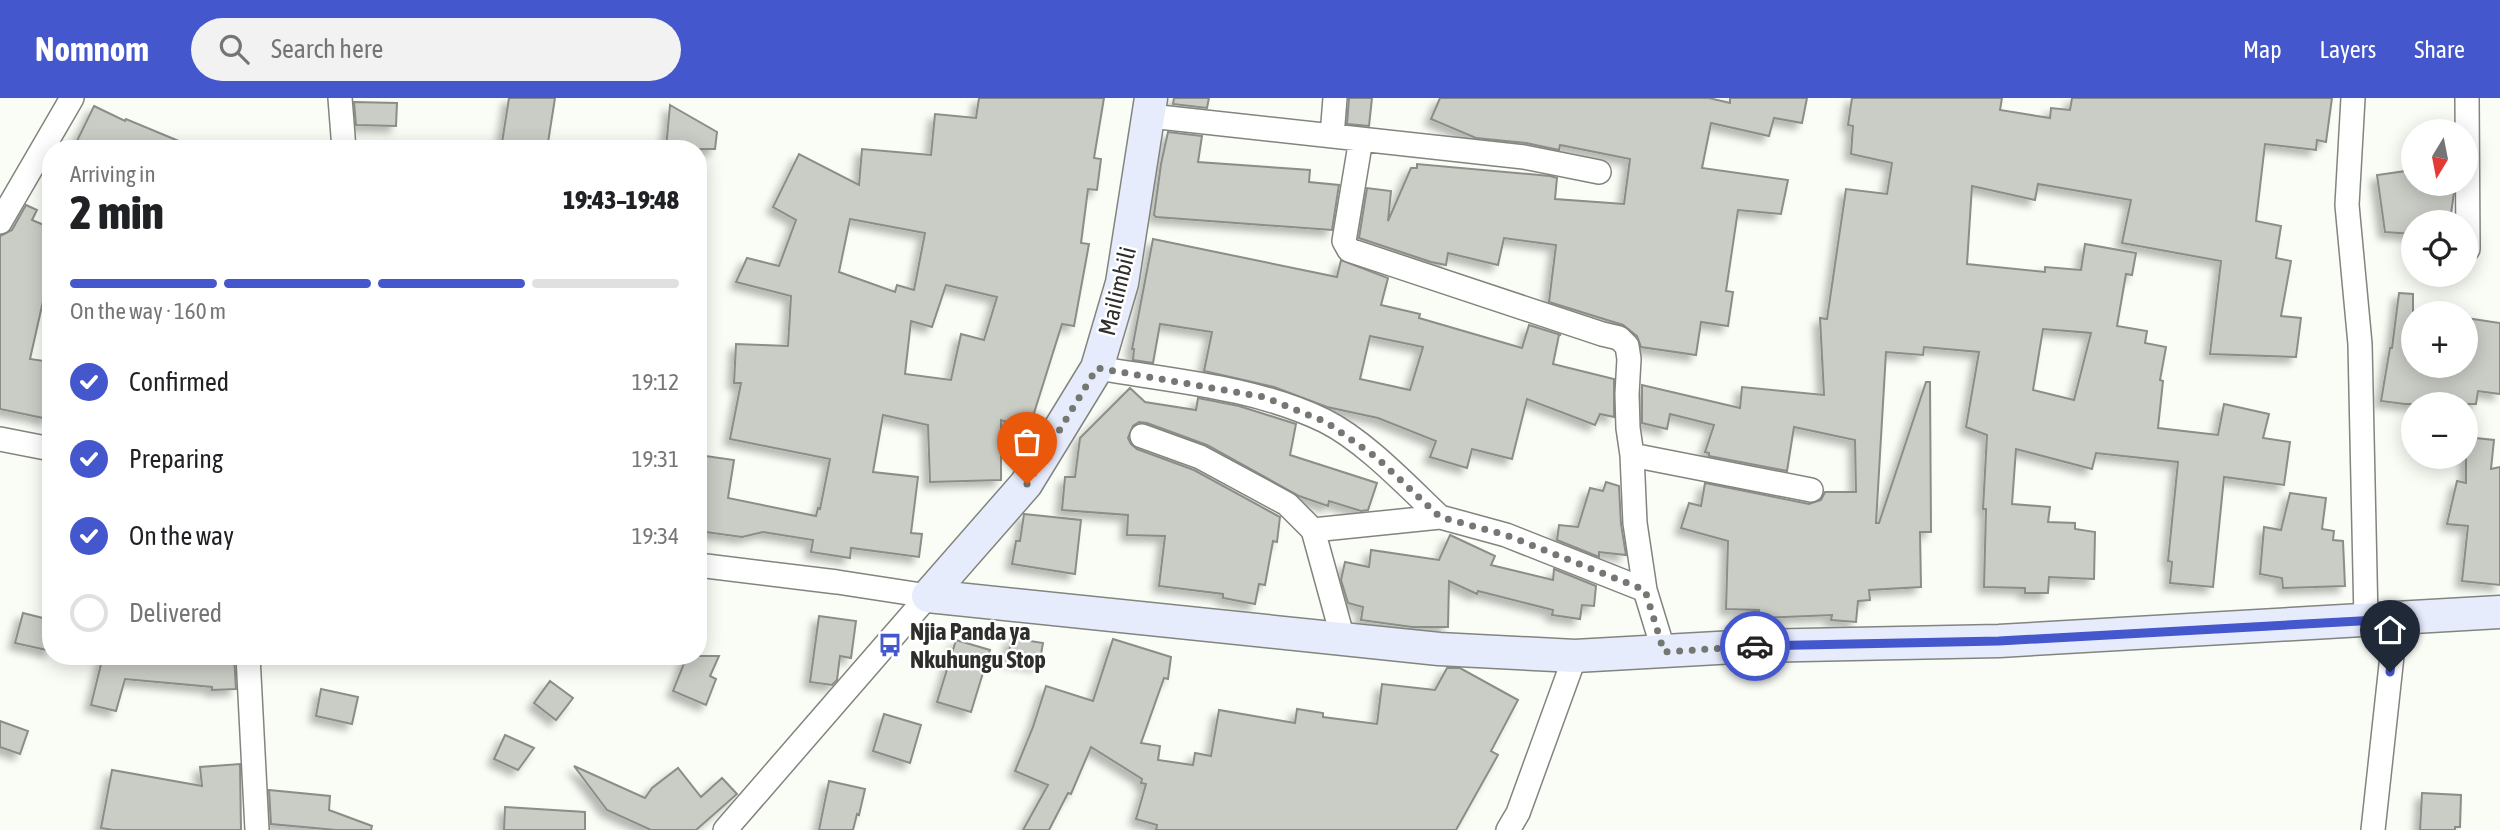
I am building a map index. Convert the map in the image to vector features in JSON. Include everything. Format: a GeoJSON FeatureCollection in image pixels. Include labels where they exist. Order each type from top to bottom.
{"type":"FeatureCollection","features":[{"type":"Feature","properties":{"kind":"street"},"geometry":{"type":"LineString","coordinates":[[48,140],[72,98]]}},
{"type":"Feature","properties":{"kind":"street"},"geometry":{"type":"LineString","coordinates":[[340,98],[343,140]]}},
{"type":"Feature","properties":{"kind":"street"},"geometry":{"type":"LineString","coordinates":[[1332,136],[1335,98]]}},
{"type":"Feature","properties":{"kind":"street"},"geometry":{"type":"LineString","coordinates":[[2353,98],[2347,205],[2381,620],[2373,830]]}},
{"type":"Feature","properties":{"kind":"street"},"geometry":{"type":"LineString","coordinates":[[2467,98],[2468,210]]}},
{"type":"Feature","properties":{"kind":"street"},"geometry":{"type":"LineString","coordinates":[[1151,107],[1332,136],[1524,157],[1599,172]]}},
{"type":"Feature","properties":{"kind":"street","name":"Mailimbili"},"geometry":{"type":"LineString","coordinates":[[928,596],[1027,484],[1097,368],[1122,283],[1151,107]]}},
{"type":"Feature","properties":{"kind":"street"},"geometry":{"type":"LineString","coordinates":[[1361,139],[1344,241],[1349,250],[1619,338],[1627,346],[1627,394],[1635,523],[1645,590],[1664,652]]}},
{"type":"Feature","properties":{"kind":"street"},"geometry":{"type":"LineString","coordinates":[[0,222],[42,150]]}},
{"type":"Feature","properties":{"kind":"street"},"geometry":{"type":"LineString","coordinates":[[1097,368],[1264,397],[1326,422],[1376,457],[1440,517]]}},
{"type":"Feature","properties":{"kind":"street"},"geometry":{"type":"LineString","coordinates":[[1142,436],[1200,457],[1287,504],[1313,530],[1343,639]]}},
{"type":"Feature","properties":{"kind":"street"},"geometry":{"type":"LineString","coordinates":[[0,439],[42,447]]}},
{"type":"Feature","properties":{"kind":"street"},"geometry":{"type":"LineString","coordinates":[[1632,455],[1811,490]]}},
{"type":"Feature","properties":{"kind":"street"},"geometry":{"type":"LineString","coordinates":[[1313,530],[1440,517],[1506,535],[1645,590]]}},
{"type":"Feature","properties":{"kind":"street"},"geometry":{"type":"LineString","coordinates":[[707,566],[928,596],[1439,649],[1575,656],[1753,646],[1999,641],[2500,612]]}},
{"type":"Feature","properties":{"kind":"street"},"geometry":{"type":"LineString","coordinates":[[725,830],[928,596]]}},
{"type":"Feature","properties":{"kind":"street"},"geometry":{"type":"LineString","coordinates":[[1508,830],[1518,814],[1575,656]]}},
{"type":"Feature","properties":{"kind":"street"},"geometry":{"type":"LineString","coordinates":[[248,665],[257,830]]}},
{"type":"Feature","properties":{"kind":"building"},"geometry":{"type":"Polygon","coordinates":[[[509,98],[555,98],[548,140],[502,140],[509,98]]]}},
{"type":"Feature","properties":{"kind":"building"},"geometry":{"type":"Polygon","coordinates":[[[979,98],[1104,98],[1094,158],[1101,159],[1097,190],[1088,189],[1081,243],[1089,244],[1074,326],[1062,324],[1029,429],[1001,420],[1001,480],[930,482],[928,425],[883,415],[873,472],[918,477],[911,533],[922,534],[919,557],[851,548],[850,558],[811,552],[813,540],[763,532],[742,537],[707,532],[707,456],[734,460],[728,498],[816,516],[818,508],[820,509],[830,459],[730,439],[741,383],[734,383],[736,344],[788,346],[791,296],[736,282],[747,258],[779,266],[796,220],[773,207],[799,154],[859,185],[862,149],[931,155],[935,114],[976,118],[979,98]],[[850,219],[839,272],[895,292],[897,285],[914,290],[925,233],[850,219]],[[946,285],[932,327],[911,321],[905,374],[951,380],[961,334],[984,340],[997,297],[946,285]]]}},
{"type":"Feature","properties":{"kind":"building"},"geometry":{"type":"Polygon","coordinates":[[[1174,98],[1209,98],[1207,108],[1173,104],[1174,98]]]}},
{"type":"Feature","properties":{"kind":"building"},"geometry":{"type":"Polygon","coordinates":[[[1349,98],[1372,98],[1369,126],[1347,124],[1349,98]]]}},
{"type":"Feature","properties":{"kind":"building"},"geometry":{"type":"Polygon","coordinates":[[[1440,98],[1709,98],[1730,103],[1730,98],[1807,98],[1802,123],[1774,118],[1769,136],[1711,123],[1702,168],[1788,180],[1781,214],[1738,210],[1726,291],[1733,292],[1728,326],[1701,322],[1696,355],[1641,347],[1637,336],[1623,325],[1549,302],[1556,245],[1504,238],[1498,265],[1448,253],[1446,265],[1359,238],[1367,188],[1391,191],[1388,221],[1411,168],[1417,168],[1417,164],[1550,176],[1557,178],[1555,199],[1624,204],[1630,159],[1560,145],[1559,150],[1526,143],[1476,138],[1431,119],[1440,98]]]}},
{"type":"Feature","properties":{"kind":"building"},"geometry":{"type":"Polygon","coordinates":[[[1852,98],[2002,98],[2000,110],[2050,118],[2051,108],[2070,110],[2072,98],[2332,98],[2326,142],[2317,140],[2316,150],[2265,144],[2256,221],[2281,226],[2276,258],[2291,261],[2281,316],[2301,318],[2296,357],[2210,354],[2221,261],[2122,243],[2131,200],[2038,184],[2035,200],[1972,186],[1967,264],[2045,272],[2045,267],[2081,270],[2085,244],[2136,253],[2132,275],[2126,274],[2117,326],[2147,331],[2145,343],[2166,347],[2160,380],[2163,381],[2158,428],[2218,435],[2224,404],[2269,414],[2263,438],[2290,442],[2284,485],[2224,477],[2213,587],[2170,583],[2172,562],[2168,561],[2178,462],[2096,453],[2092,469],[2016,449],[2012,504],[2050,507],[2048,522],[2075,523],[2075,529],[2095,532],[2094,579],[2049,577],[2048,593],[2025,593],[2025,588],[1984,587],[1986,509],[1983,509],[1987,435],[1966,427],[1979,352],[1924,347],[1923,355],[1886,352],[1876,523],[1879,523],[1926,382],[1930,382],[1931,532],[1920,532],[1921,587],[1869,590],[1870,600],[1858,601],[1856,622],[1831,620],[1832,615],[1759,618],[1759,610],[1726,609],[1728,541],[1681,528],[1689,503],[1701,506],[1705,483],[1809,504],[1821,500],[1825,492],[1856,492],[1855,440],[1794,427],[1787,471],[1709,456],[1709,453],[1705,452],[1714,425],[1670,414],[1667,429],[1642,423],[1642,385],[1740,408],[1742,387],[1824,395],[1820,318],[1827,319],[1846,189],[1887,194],[1892,163],[1851,154],[1853,126],[1848,125],[1852,98]],[[2043,329],[2033,390],[2074,400],[2091,333],[2043,329]]]}},
{"type":"Feature","properties":{"kind":"building"},"geometry":{"type":"Polygon","coordinates":[[[354,102],[397,103],[396,126],[356,125],[354,102]]]}},
{"type":"Feature","properties":{"kind":"building"},"geometry":{"type":"Polygon","coordinates":[[[670,105],[717,132],[715,149],[707,149],[707,140],[667,140],[670,105]]]}},
{"type":"Feature","properties":{"kind":"building"},"geometry":{"type":"Polygon","coordinates":[[[94,106],[176,140],[77,140],[94,106]]]}},
{"type":"Feature","properties":{"kind":"building"},"geometry":{"type":"Polygon","coordinates":[[[1168,132],[1202,136],[1198,162],[1310,170],[1309,182],[1339,185],[1332,230],[1156,217],[1154,215],[1161,164],[1168,132]]]}},
{"type":"Feature","properties":{"kind":"building"},"geometry":{"type":"Polygon","coordinates":[[[2401,172],[2401,196],[2453,196],[2452,210],[2401,210],[2401,233],[2385,232],[2377,175],[2401,172]]]}},
{"type":"Feature","properties":{"kind":"building"},"geometry":{"type":"Polygon","coordinates":[[[26,205],[37,210],[32,220],[42,224],[42,306],[30,359],[42,361],[42,418],[0,409],[0,236],[12,230],[26,205]]]}},
{"type":"Feature","properties":{"kind":"building"},"geometry":{"type":"Polygon","coordinates":[[[1153,239],[1337,277],[1341,260],[1388,278],[1381,305],[1420,314],[1419,318],[1522,348],[1529,325],[1561,335],[1553,364],[1614,379],[1614,417],[1600,414],[1595,425],[1527,399],[1512,459],[1472,449],[1467,468],[1430,457],[1436,441],[1378,418],[1327,407],[1274,387],[1204,371],[1212,332],[1160,324],[1153,363],[1133,360],[1132,349],[1153,239]],[[1370,336],[1360,379],[1410,390],[1423,347],[1370,336]]]}},
{"type":"Feature","properties":{"kind":"building"},"geometry":{"type":"Polygon","coordinates":[[[2399,293],[2413,294],[2413,301],[2401,301],[2401,378],[2478,378],[2478,320],[2500,323],[2500,394],[2478,391],[2401,392],[2401,404],[2381,401],[2392,348],[2399,293]]]}},
{"type":"Feature","properties":{"kind":"building"},"geometry":{"type":"Polygon","coordinates":[[[1130,388],[1145,402],[1196,410],[1198,398],[1239,406],[1296,424],[1290,455],[1377,483],[1368,510],[1361,511],[1329,501],[1328,506],[1299,496],[1207,445],[1139,422],[1133,426],[1128,438],[1137,449],[1194,470],[1280,517],[1277,542],[1273,541],[1265,585],[1259,584],[1255,604],[1223,598],[1223,594],[1159,586],[1165,536],[1127,535],[1128,515],[1062,510],[1065,477],[1075,477],[1080,438],[1130,388]]]}},
{"type":"Feature","properties":{"kind":"building"},"geometry":{"type":"Polygon","coordinates":[[[2478,438],[2494,440],[2491,469],[2500,467],[2500,585],[2462,581],[2468,526],[2447,524],[2457,481],[2466,483],[2466,469],[2478,469],[2478,438]]]}},
{"type":"Feature","properties":{"kind":"building"},"geometry":{"type":"Polygon","coordinates":[[[1606,482],[1619,486],[1626,555],[1599,552],[1599,557],[1557,540],[1559,525],[1578,527],[1590,488],[1603,491],[1606,482]]]}},
{"type":"Feature","properties":{"kind":"building"},"geometry":{"type":"Polygon","coordinates":[[[2290,493],[2326,498],[2322,529],[2334,531],[2333,540],[2343,541],[2345,586],[2283,588],[2282,578],[2260,574],[2264,527],[2281,530],[2290,493]]]}},
{"type":"Feature","properties":{"kind":"building"},"geometry":{"type":"Polygon","coordinates":[[[1024,514],[1081,520],[1075,574],[1012,564],[1016,541],[1020,541],[1024,514]]]}},
{"type":"Feature","properties":{"kind":"building"},"geometry":{"type":"Polygon","coordinates":[[[1450,535],[1495,556],[1491,565],[1553,580],[1554,569],[1596,586],[1594,606],[1582,605],[1580,619],[1552,615],[1553,610],[1478,591],[1477,594],[1449,581],[1448,627],[1412,627],[1361,620],[1363,607],[1348,603],[1341,580],[1345,562],[1369,567],[1371,550],[1439,560],[1450,535]]]}},
{"type":"Feature","properties":{"kind":"building"},"geometry":{"type":"Polygon","coordinates":[[[23,613],[42,618],[42,649],[15,643],[23,613]]]}},
{"type":"Feature","properties":{"kind":"building"},"geometry":{"type":"Polygon","coordinates":[[[819,616],[856,621],[851,658],[840,656],[837,680],[832,685],[810,682],[819,616]]]}},
{"type":"Feature","properties":{"kind":"building"},"geometry":{"type":"Polygon","coordinates":[[[1011,638],[1043,643],[1039,665],[1008,660],[1011,638]]]}},
{"type":"Feature","properties":{"kind":"building"},"geometry":{"type":"Polygon","coordinates":[[[1113,639],[1171,657],[1168,679],[1164,678],[1141,743],[1160,746],[1158,760],[1193,765],[1195,753],[1211,756],[1219,710],[1295,723],[1297,709],[1323,713],[1323,717],[1377,724],[1382,684],[1435,690],[1447,668],[1460,668],[1518,700],[1491,751],[1498,755],[1456,830],[1156,830],[1157,825],[1136,819],[1146,784],[1091,747],[1071,794],[1068,793],[1049,830],[1023,830],[1048,785],[1015,771],[1046,686],[1093,701],[1113,639]]]}},
{"type":"Feature","properties":{"kind":"building"},"geometry":{"type":"Polygon","coordinates":[[[956,640],[990,650],[971,712],[937,702],[956,640]]]}},
{"type":"Feature","properties":{"kind":"building"},"geometry":{"type":"Polygon","coordinates":[[[707,656],[719,656],[710,676],[716,679],[706,705],[673,691],[683,665],[707,665],[707,656]]]}},
{"type":"Feature","properties":{"kind":"building"},"geometry":{"type":"Polygon","coordinates":[[[101,665],[235,665],[236,689],[212,690],[212,687],[125,679],[116,711],[91,705],[101,665]]]}},
{"type":"Feature","properties":{"kind":"building"},"geometry":{"type":"Polygon","coordinates":[[[550,681],[573,698],[556,720],[534,703],[550,681]]]}},
{"type":"Feature","properties":{"kind":"building"},"geometry":{"type":"Polygon","coordinates":[[[321,689],[358,697],[352,724],[316,716],[321,689]]]}},
{"type":"Feature","properties":{"kind":"building"},"geometry":{"type":"Polygon","coordinates":[[[884,714],[921,725],[910,763],[873,751],[884,714]]]}},
{"type":"Feature","properties":{"kind":"building"},"geometry":{"type":"Polygon","coordinates":[[[0,721],[28,731],[20,754],[0,747],[0,721]]]}},
{"type":"Feature","properties":{"kind":"building"},"geometry":{"type":"Polygon","coordinates":[[[505,735],[534,748],[518,770],[494,759],[505,735]]]}},
{"type":"Feature","properties":{"kind":"building"},"geometry":{"type":"Polygon","coordinates":[[[240,764],[241,830],[101,828],[112,770],[202,786],[200,767],[240,764]]]}},
{"type":"Feature","properties":{"kind":"building"},"geometry":{"type":"Polygon","coordinates":[[[574,766],[645,798],[652,788],[678,768],[701,797],[722,778],[737,794],[696,830],[651,830],[607,810],[574,766]]]}},
{"type":"Feature","properties":{"kind":"building"},"geometry":{"type":"Polygon","coordinates":[[[829,781],[865,789],[853,830],[819,830],[829,781]]]}},
{"type":"Feature","properties":{"kind":"building"},"geometry":{"type":"Polygon","coordinates":[[[269,790],[330,796],[329,810],[372,826],[371,830],[271,824],[269,790]]]}},
{"type":"Feature","properties":{"kind":"building"},"geometry":{"type":"Polygon","coordinates":[[[2422,793],[2461,795],[2460,827],[2455,827],[2455,830],[2420,830],[2422,793]]]}},
{"type":"Feature","properties":{"kind":"building"},"geometry":{"type":"Polygon","coordinates":[[[505,807],[585,812],[585,830],[504,830],[505,807]]]}},
{"type":"Feature","properties":{"kind":"way so far"},"geometry":{"type":"LineString","coordinates":[[1027,484],[1097,368],[1264,397],[1326,422],[1376,457],[1440,517],[1506,535],[1645,590],[1664,652],[1755,646]]}},
{"type":"Feature","properties":{"kind":"place","name":"Njia Panda ya Nkuhungu Stop"},"geometry":{"type":"Point","coordinates":[890,645]}},
{"type":"Feature","properties":{"kind":"route"},"geometry":{"type":"LineString","coordinates":[[1755,646],[1999,641],[2396,619],[2390,672]]}}]}
